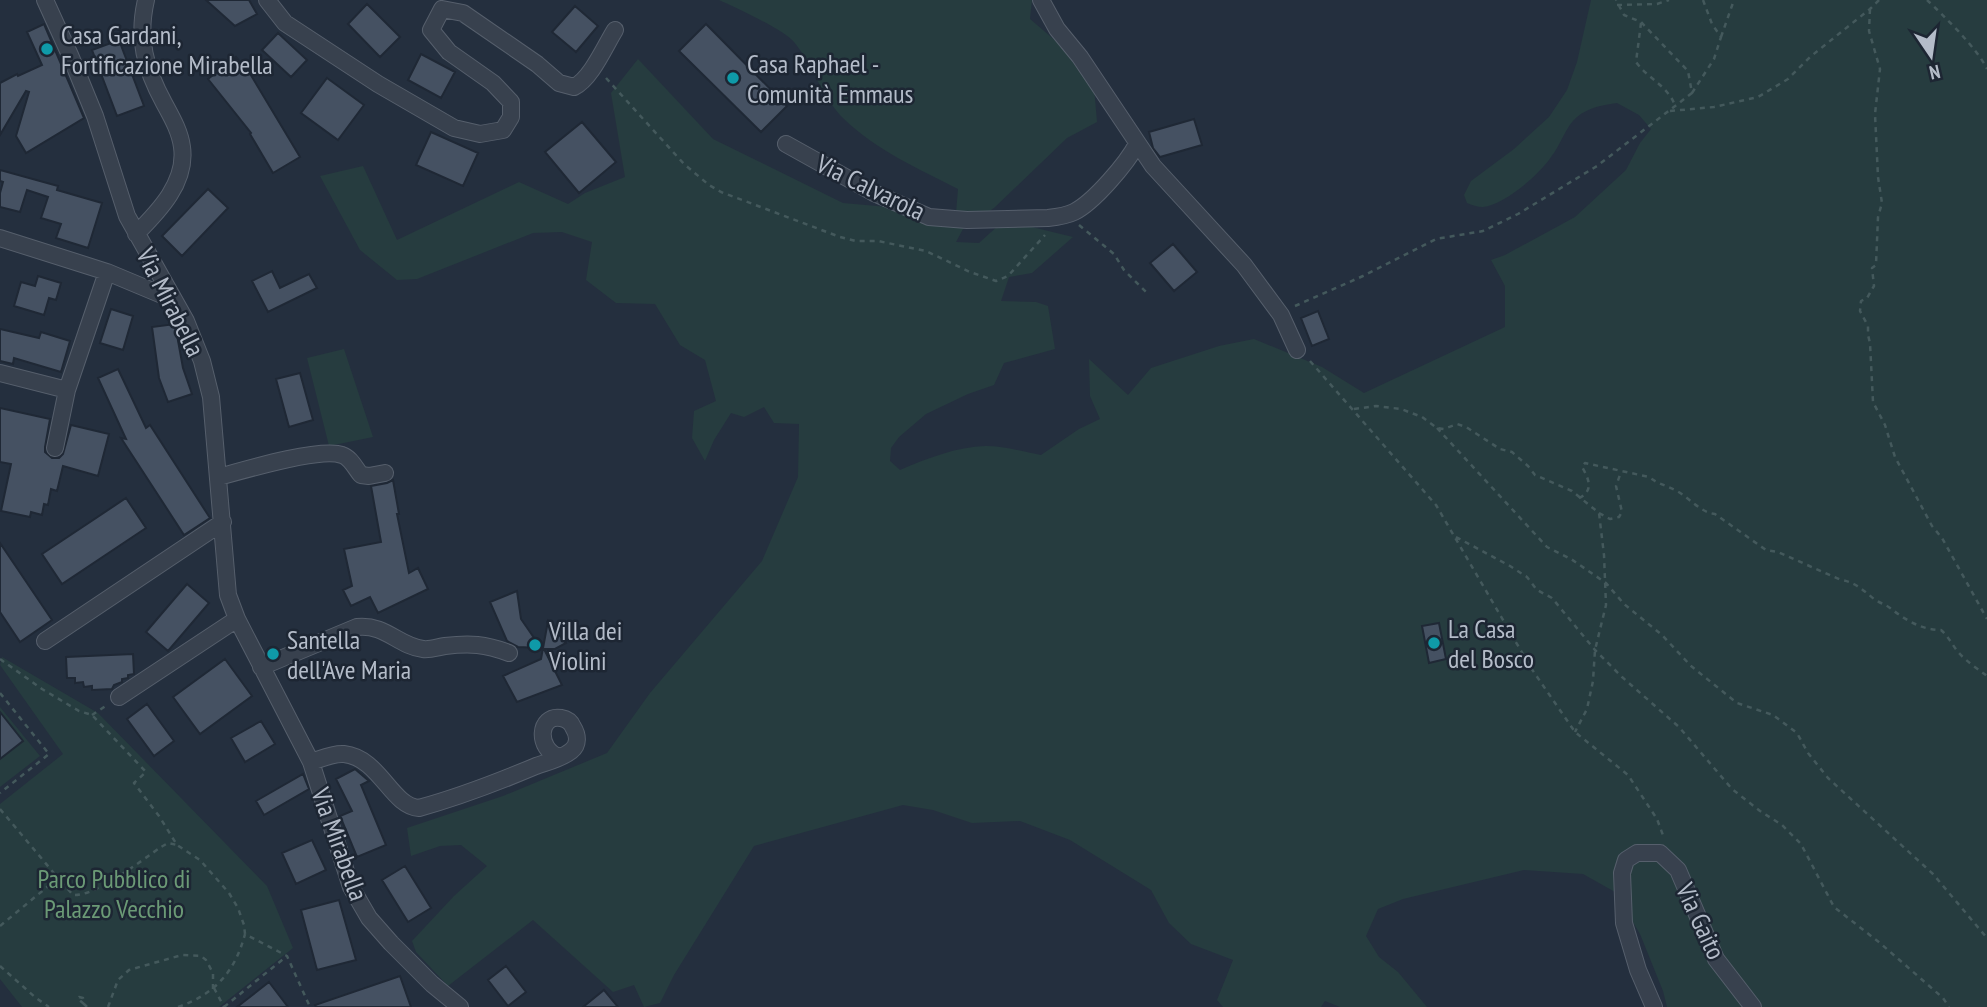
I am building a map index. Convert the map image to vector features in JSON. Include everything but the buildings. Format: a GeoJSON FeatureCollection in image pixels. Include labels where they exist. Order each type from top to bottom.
{"type":"FeatureCollection","features":[{"type":"Feature","properties":{"kind":"street","name":"Via Mirabella"},"geometry":{"type":"LineString","coordinates":[[45,0],[82,85],[120,197],[136,234],[186,321],[202,361],[211,397],[229,595],[237,619],[311,762],[351,887],[369,918],[447,1004]]}},
{"type":"Feature","properties":{"kind":"street"},"geometry":{"type":"LineString","coordinates":[[136,234],[168,198],[181,167],[183,147],[149,70],[143,49],[141,27],[146,0]]}},
{"type":"Feature","properties":{"kind":"street"},"geometry":{"type":"LineString","coordinates":[[267,0],[285,23],[378,84],[454,128],[480,134],[503,130],[511,117],[510,102],[493,83],[449,52],[431,30],[440,5],[463,13],[537,64],[559,83],[574,87],[580,84],[593,66],[615,30]]}},
{"type":"Feature","properties":{"kind":"street"},"geometry":{"type":"LineString","coordinates":[[1041,0],[1058,29],[1080,57],[1153,166],[1244,265],[1281,316],[1297,350]]}},
{"type":"Feature","properties":{"kind":"street","name":"Via Calvarola"},"geometry":{"type":"LineString","coordinates":[[786,144],[874,193],[929,217],[967,220],[1067,215]]}},
{"type":"Feature","properties":{"kind":"street"},"geometry":{"type":"LineString","coordinates":[[1067,215],[1082,207],[1115,174],[1137,144]]}},
{"type":"Feature","properties":{"kind":"street"},"geometry":{"type":"LineString","coordinates":[[0,238],[107,272],[174,300]]}},
{"type":"Feature","properties":{"kind":"street"},"geometry":{"type":"LineString","coordinates":[[55,448],[67,390],[107,272]]}},
{"type":"Feature","properties":{"kind":"street"},"geometry":{"type":"LineString","coordinates":[[0,373],[67,390]]}},
{"type":"Feature","properties":{"kind":"street"},"geometry":{"type":"LineString","coordinates":[[219,477],[333,453],[348,458],[361,475],[385,473]]}},
{"type":"Feature","properties":{"kind":"street"},"geometry":{"type":"LineString","coordinates":[[45,641],[223,522]]}},
{"type":"Feature","properties":{"kind":"street"},"geometry":{"type":"LineString","coordinates":[[120,697],[237,619]]}},
{"type":"Feature","properties":{"kind":"street"},"geometry":{"type":"LineString","coordinates":[[261,667],[357,627],[369,626],[382,629],[413,647],[426,650],[480,644],[509,653]]}},
{"type":"Feature","properties":{"kind":"street"},"geometry":{"type":"LineString","coordinates":[[311,762],[344,754],[358,759],[368,764],[402,802],[410,808],[419,808],[559,757]]}},
{"type":"Feature","properties":{"kind":"street","name":"Via Gaito"},"geometry":{"type":"LineString","coordinates":[[1654,1007],[1638,970],[1625,923],[1622,873],[1626,860],[1637,853],[1660,853],[1678,870],[1716,959],[1753,1007]]}},
{"type":"Feature","properties":{"kind":"path"},"geometry":{"type":"LineString","coordinates":[[1616,2],[1657,4],[1669,0]]}},
{"type":"Feature","properties":{"kind":"path"},"geometry":{"type":"LineString","coordinates":[[1703,0],[1712,24],[1721,37]]}},
{"type":"Feature","properties":{"kind":"path"},"geometry":{"type":"LineString","coordinates":[[1281,316],[1299,303],[1363,276],[1436,239],[1482,231],[1518,214],[1597,166],[1692,93],[1714,60],[1734,0]]}},
{"type":"Feature","properties":{"kind":"path"},"geometry":{"type":"LineString","coordinates":[[1670,111],[1714,107],[1758,97],[1788,79],[1878,0]]}},
{"type":"Feature","properties":{"kind":"path"},"geometry":{"type":"LineString","coordinates":[[1927,0],[1964,39],[1987,69]]}},
{"type":"Feature","properties":{"kind":"path"},"geometry":{"type":"LineString","coordinates":[[1616,2],[1624,15],[1641,22],[1688,71],[1692,93]]}},
{"type":"Feature","properties":{"kind":"path"},"geometry":{"type":"LineString","coordinates":[[1870,9],[1869,31],[1880,69],[1875,114],[1882,203],[1878,217],[1876,265],[1872,268],[1874,286],[1867,298],[1861,301],[1860,311],[1868,326],[1873,402],[1885,425],[1895,457],[1987,619]]}},
{"type":"Feature","properties":{"kind":"path"},"geometry":{"type":"LineString","coordinates":[[1641,22],[1636,62],[1642,71],[1670,93],[1675,105]]}},
{"type":"Feature","properties":{"kind":"path"},"geometry":{"type":"LineString","coordinates":[[593,66],[608,79],[684,164],[709,185],[730,196],[840,237],[856,241],[878,241],[926,251],[996,281],[1008,276],[1067,215],[1114,254],[1124,270],[1149,295]]}},
{"type":"Feature","properties":{"kind":"path"},"geometry":{"type":"LineString","coordinates":[[1297,350],[1315,364],[1436,505],[1531,668],[1575,732],[1628,775],[1657,819],[1667,845]]}},
{"type":"Feature","properties":{"kind":"path"},"geometry":{"type":"LineString","coordinates":[[1354,409],[1376,406],[1401,409],[1422,417],[1437,428],[1547,547],[1571,559],[1605,583],[1624,604],[1662,635],[1691,666],[1737,703],[1773,715],[1797,733],[1808,753],[1828,778],[1933,874],[1987,938]]}},
{"type":"Feature","properties":{"kind":"path"},"geometry":{"type":"LineString","coordinates":[[1437,428],[1444,429],[1457,424],[1466,427],[1500,449],[1512,452],[1535,475],[1564,487],[1610,519],[1619,517],[1622,512],[1616,486],[1621,471]]}},
{"type":"Feature","properties":{"kind":"path"},"geometry":{"type":"LineString","coordinates":[[1579,498],[1587,494],[1589,489],[1589,478],[1582,467],[1585,463],[1649,477],[1658,484],[1676,490],[1706,513],[1715,514],[1766,550],[1778,552],[1840,580],[1850,581],[1900,617],[1928,630],[1941,630],[1965,660],[1987,676]]}},
{"type":"Feature","properties":{"kind":"path"},"geometry":{"type":"LineString","coordinates":[[1575,732],[1587,709],[1595,650],[1606,606],[1599,513]]}},
{"type":"Feature","properties":{"kind":"path"},"geometry":{"type":"LineString","coordinates":[[1456,537],[1510,566],[1527,577],[1537,590],[1552,598],[1595,650],[1679,727],[1732,789],[1782,825],[1801,844],[1833,907],[1880,943],[1943,998],[1948,1007]]}},
{"type":"Feature","properties":{"kind":"path"},"geometry":{"type":"LineString","coordinates":[[0,659],[79,711],[92,715],[146,772],[134,783],[177,845],[200,860],[218,878],[238,908],[245,934],[241,948],[225,977],[204,996],[178,1007]]}},
{"type":"Feature","properties":{"kind":"path"},"geometry":{"type":"LineString","coordinates":[[0,693],[49,754],[0,793]]}},
{"type":"Feature","properties":{"kind":"path"},"geometry":{"type":"LineString","coordinates":[[0,809],[73,895],[82,896],[107,883],[160,847],[177,845]]}},
{"type":"Feature","properties":{"kind":"path"},"geometry":{"type":"LineString","coordinates":[[0,926],[58,878]]}},
{"type":"Feature","properties":{"kind":"path"},"geometry":{"type":"LineString","coordinates":[[245,934],[287,956],[310,1007]]}},
{"type":"Feature","properties":{"kind":"path"},"geometry":{"type":"LineString","coordinates":[[108,1007],[118,980],[129,970],[182,955],[201,956],[206,960],[213,973],[211,984],[224,1007],[287,956]]}},
{"type":"Feature","properties":{"kind":"path"},"geometry":{"type":"LineString","coordinates":[[0,965],[49,1007]]}},
{"type":"Feature","properties":{"kind":"green space"},"geometry":{"type":"Polygon","coordinates":[[[719,0],[1032,0],[1030,19],[1057,42],[1094,87],[1097,122],[1067,138],[994,208],[963,229],[956,242],[979,243],[1000,224],[1032,227],[1073,237],[1032,273],[1009,277],[1001,301],[1036,302],[1048,306],[1055,349],[1004,363],[994,385],[926,414],[899,437],[891,448],[890,461],[900,470],[964,448],[1000,447],[1041,455],[1079,429],[1100,419],[1090,396],[1089,359],[1128,395],[1151,368],[1219,346],[1254,339],[1322,367],[1364,393],[1505,327],[1505,286],[1491,260],[1575,217],[1626,170],[1640,143],[1651,129],[1639,115],[1617,103],[1591,109],[1573,121],[1545,164],[1520,188],[1491,205],[1481,207],[1467,203],[1464,195],[1471,181],[1514,149],[1549,117],[1567,90],[1577,62],[1591,0],[1987,0],[1987,1007],[1667,1007],[1640,934],[1615,892],[1583,874],[1524,870],[1403,899],[1378,909],[1366,936],[1379,957],[1398,972],[1427,1007],[1340,1007],[1325,1001],[1321,1007],[1223,1007],[1217,1000],[1233,960],[1191,944],[1169,923],[1151,890],[1070,840],[1020,821],[972,823],[933,810],[903,805],[754,846],[674,975],[660,1003],[644,1007],[634,985],[613,992],[533,920],[448,986],[416,952],[412,941],[454,896],[487,866],[461,845],[440,846],[411,856],[407,828],[503,796],[607,753],[650,693],[762,561],[798,477],[799,424],[774,423],[764,407],[744,417],[731,413],[705,461],[692,438],[694,411],[716,401],[705,360],[680,345],[655,304],[616,303],[586,280],[592,242],[562,232],[533,233],[417,279],[397,280],[360,250],[320,176],[363,166],[397,240],[519,182],[568,204],[585,193],[625,177],[611,93],[638,59],[713,139],[843,203],[956,213],[958,189],[898,158],[856,130],[836,111],[807,61],[789,37],[719,0]]]}},
{"type":"Feature","properties":{"kind":"green space"},"geometry":{"type":"Polygon","coordinates":[[[344,349],[373,437],[329,446],[307,358],[344,349]]]}},
{"type":"Feature","properties":{"kind":"green space","name":"Parco Pubblico di Palazzo Vecchio"},"geometry":{"type":"Polygon","coordinates":[[[2,657],[98,713],[267,886],[293,948],[219,1007],[22,1007],[0,979],[0,804],[63,754],[0,665],[2,657]]]}},
{"type":"Feature","properties":{"kind":"green space"},"geometry":{"type":"Polygon","coordinates":[[[0,707],[40,756],[0,787],[0,707]]]}},
{"type":"Feature","properties":{"kind":"place","name":"Casa Gardani, Fortificazione Mirabella"},"geometry":{"type":"Point","coordinates":[47,49]}},
{"type":"Feature","properties":{"kind":"place","name":"Casa Raphael - Comunità Emmaus"},"geometry":{"type":"Point","coordinates":[733,78]}},
{"type":"Feature","properties":{"kind":"place","name":"La Casa del Bosco"},"geometry":{"type":"Point","coordinates":[1434,643]}},
{"type":"Feature","properties":{"kind":"place","name":"Villa dei Violini"},"geometry":{"type":"Point","coordinates":[535,645]}},
{"type":"Feature","properties":{"kind":"place","name":"Santella dell'Ave Maria"},"geometry":{"type":"Point","coordinates":[273,654]}}]}
